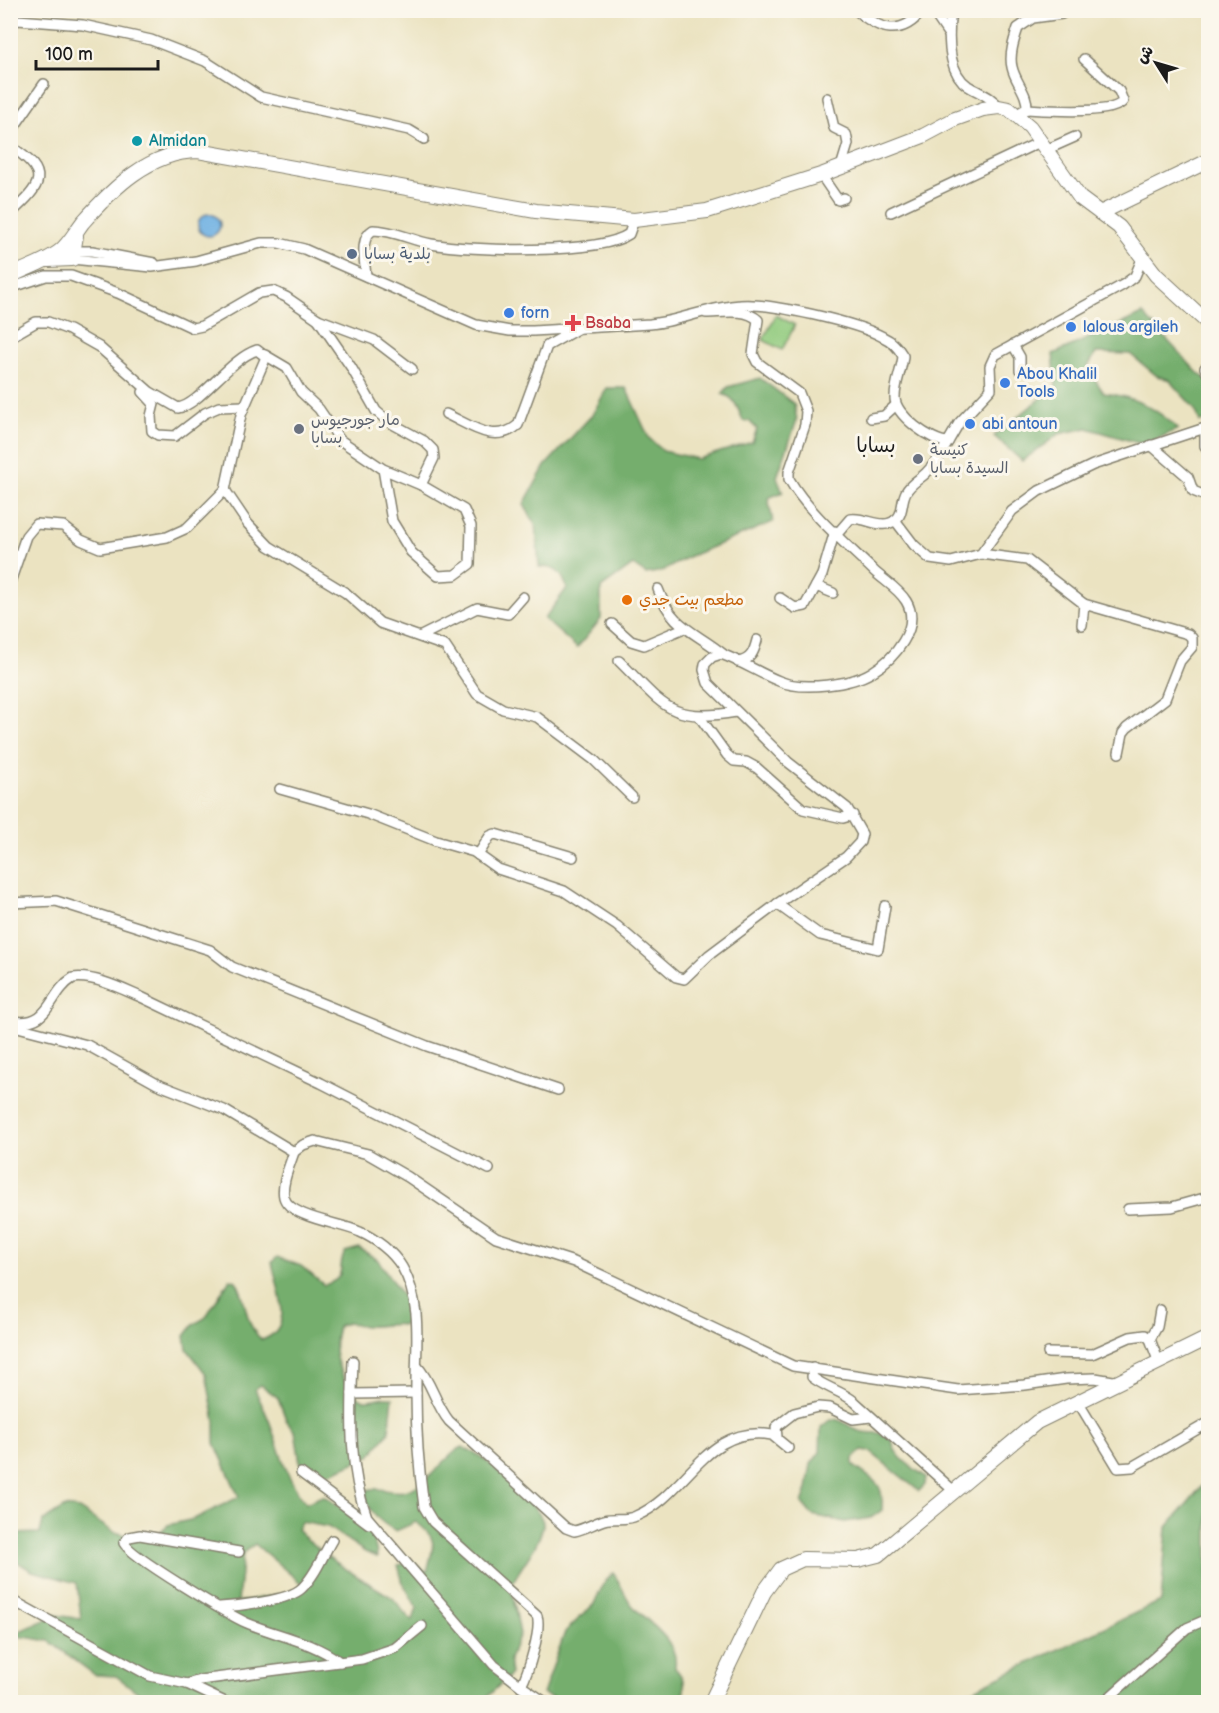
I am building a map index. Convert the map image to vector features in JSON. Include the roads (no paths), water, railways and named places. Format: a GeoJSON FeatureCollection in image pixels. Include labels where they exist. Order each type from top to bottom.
{"type":"FeatureCollection","features":[{"type":"Feature","properties":{"kind":"street"},"geometry":{"type":"LineString","coordinates":[[856,10],[874,26],[888,28],[908,23],[923,10]]}},
{"type":"Feature","properties":{"kind":"street"},"geometry":{"type":"LineString","coordinates":[[932,10],[949,35]]}},
{"type":"Feature","properties":{"kind":"street"},"geometry":{"type":"LineString","coordinates":[[951,10],[949,35],[954,67],[960,80],[993,99],[999,107]]}},
{"type":"Feature","properties":{"kind":"street"},"geometry":{"type":"LineString","coordinates":[[1022,111],[1028,102],[1012,68],[1017,28],[1034,18],[1062,14]]}},
{"type":"Feature","properties":{"kind":"street"},"geometry":{"type":"LineString","coordinates":[[10,23],[18,20],[83,25],[151,40],[205,61],[245,89],[269,100],[409,130],[424,139]]}},
{"type":"Feature","properties":{"kind":"street"},"geometry":{"type":"LineString","coordinates":[[66,255],[79,228],[129,177],[158,160],[181,151],[198,151],[536,211],[634,220],[741,205],[923,136],[955,119],[983,109],[999,107],[1022,111],[1075,110],[1114,108],[1122,105],[1124,101],[1119,91],[1084,59]]}},
{"type":"Feature","properties":{"kind":"street"},"geometry":{"type":"LineString","coordinates":[[10,133],[44,84]]}},
{"type":"Feature","properties":{"kind":"street"},"geometry":{"type":"LineString","coordinates":[[827,98],[834,128],[846,134],[848,144],[841,167]]}},
{"type":"Feature","properties":{"kind":"street"},"geometry":{"type":"LineString","coordinates":[[1022,111],[1072,188],[1119,227],[1142,259],[1209,323]]}},
{"type":"Feature","properties":{"kind":"street"},"geometry":{"type":"LineString","coordinates":[[891,212],[1045,145],[1076,137]]}},
{"type":"Feature","properties":{"kind":"street"},"geometry":{"type":"LineString","coordinates":[[10,146],[33,163],[38,180],[34,193],[10,214]]}},
{"type":"Feature","properties":{"kind":"street"},"geometry":{"type":"LineString","coordinates":[[1100,213],[1209,161]]}},
{"type":"Feature","properties":{"kind":"street"},"geometry":{"type":"LineString","coordinates":[[820,175],[833,196],[838,200],[843,198]]}},
{"type":"Feature","properties":{"kind":"street"},"geometry":{"type":"LineString","coordinates":[[1119,227],[1129,201]]}},
{"type":"Feature","properties":{"kind":"street"},"geometry":{"type":"LineString","coordinates":[[366,276],[365,240],[368,233],[373,230],[431,244],[508,251],[612,243],[629,234],[634,220]]}},
{"type":"Feature","properties":{"kind":"street"},"geometry":{"type":"LineString","coordinates":[[10,276],[44,261],[66,255],[141,267],[162,266],[196,261],[250,245],[279,243],[304,249],[476,325],[510,331],[673,322],[721,307],[754,304],[809,315],[881,335],[899,349],[903,356],[895,397],[896,405],[917,428],[939,442],[948,442]]}},
{"type":"Feature","properties":{"kind":"street"},"geometry":{"type":"LineString","coordinates":[[780,598],[788,605],[800,608],[805,606],[816,586],[836,532],[849,519],[861,518],[883,525],[900,515],[910,486],[929,470],[959,423],[991,389],[990,366],[995,355],[1123,285],[1135,276],[1142,259]]}},
{"type":"Feature","properties":{"kind":"street"},"geometry":{"type":"LineString","coordinates":[[10,288],[46,276],[70,276],[118,293],[193,328],[202,326],[259,293],[273,291],[318,319],[368,337],[390,350],[412,369]]}},
{"type":"Feature","properties":{"kind":"street"},"geometry":{"type":"LineString","coordinates":[[280,789],[368,814],[478,855],[498,869],[564,891],[606,918],[676,977],[684,979],[709,955],[853,850],[862,834],[853,815],[788,762],[735,712],[708,683],[704,670],[712,657],[721,654],[786,683],[830,684],[859,678],[872,672],[904,641],[911,622],[906,601],[836,532],[789,479],[789,472],[805,425],[806,411],[799,393],[757,362],[753,354],[758,320],[755,316],[740,312],[706,313]]}},
{"type":"Feature","properties":{"kind":"street"},"geometry":{"type":"LineString","coordinates":[[318,319],[351,367],[376,411],[389,423],[424,441],[433,450],[434,458],[421,485]]}},
{"type":"Feature","properties":{"kind":"street"},"geometry":{"type":"LineString","coordinates":[[10,337],[32,324],[48,322],[86,338],[119,362],[136,380],[166,402],[182,408],[247,354],[257,350],[287,368],[301,392],[319,409],[340,440],[383,469],[421,485],[464,510],[471,526],[470,564],[454,575],[438,576],[407,547],[392,520],[383,469]]}},
{"type":"Feature","properties":{"kind":"street"},"geometry":{"type":"LineString","coordinates":[[446,414],[490,434],[502,435],[511,430],[518,424],[547,345],[579,328]]}},
{"type":"Feature","properties":{"kind":"street"},"geometry":{"type":"LineString","coordinates":[[1013,345],[1020,357],[1020,369]]}},
{"type":"Feature","properties":{"kind":"street"},"geometry":{"type":"LineString","coordinates":[[10,582],[26,536],[36,524],[63,526],[93,546],[115,548],[180,532],[194,523],[225,490],[244,406],[265,360],[265,355]]}},
{"type":"Feature","properties":{"kind":"street"},"geometry":{"type":"LineString","coordinates":[[136,380],[154,404],[150,416],[152,431],[158,435],[175,436],[191,421],[219,407],[244,406]]}},
{"type":"Feature","properties":{"kind":"street"},"geometry":{"type":"LineString","coordinates":[[871,418],[884,416],[896,405]]}},
{"type":"Feature","properties":{"kind":"street"},"geometry":{"type":"LineString","coordinates":[[981,554],[1012,511],[1039,491],[1093,465],[1207,428],[1205,446],[1209,450]]}},
{"type":"Feature","properties":{"kind":"street"},"geometry":{"type":"LineString","coordinates":[[1151,445],[1188,477],[1193,491],[1209,497]]}},
{"type":"Feature","properties":{"kind":"street"},"geometry":{"type":"LineString","coordinates":[[225,490],[248,524],[269,546],[346,592],[380,623],[421,636],[448,648],[477,694],[503,709],[537,717],[594,760],[632,797]]}},
{"type":"Feature","properties":{"kind":"street"},"geometry":{"type":"LineString","coordinates":[[895,520],[914,545],[930,560],[951,562],[981,554],[1027,560],[1084,604],[1188,634],[1192,639],[1192,647],[1180,661],[1169,691],[1160,704],[1127,728],[1123,733],[1119,753]]}},
{"type":"Feature","properties":{"kind":"street"},"geometry":{"type":"LineString","coordinates":[[816,586],[833,593]]}},
{"type":"Feature","properties":{"kind":"street"},"geometry":{"type":"LineString","coordinates":[[658,589],[666,609],[684,628],[725,656]]}},
{"type":"Feature","properties":{"kind":"street"},"geometry":{"type":"LineString","coordinates":[[421,636],[477,608],[508,614],[523,597]]}},
{"type":"Feature","properties":{"kind":"street"},"geometry":{"type":"LineString","coordinates":[[1082,625],[1084,604]]}},
{"type":"Feature","properties":{"kind":"street"},"geometry":{"type":"LineString","coordinates":[[612,624],[631,641],[644,645],[661,640],[684,628]]}},
{"type":"Feature","properties":{"kind":"street"},"geometry":{"type":"LineString","coordinates":[[738,662],[752,656],[757,640]]}},
{"type":"Feature","properties":{"kind":"street"},"geometry":{"type":"LineString","coordinates":[[619,661],[662,702],[678,713],[699,716],[735,712]]}},
{"type":"Feature","properties":{"kind":"street"},"geometry":{"type":"LineString","coordinates":[[699,716],[727,755],[734,761],[746,762],[757,768],[803,809],[843,818],[853,815]]}},
{"type":"Feature","properties":{"kind":"street"},"geometry":{"type":"LineString","coordinates":[[478,855],[490,836],[495,834],[573,856]]}},
{"type":"Feature","properties":{"kind":"street"},"geometry":{"type":"LineString","coordinates":[[10,903],[56,901],[210,950],[232,967],[426,1046],[558,1090]]}},
{"type":"Feature","properties":{"kind":"street"},"geometry":{"type":"LineString","coordinates":[[777,904],[820,936],[878,949],[885,906]]}},
{"type":"Feature","properties":{"kind":"street"},"geometry":{"type":"LineString","coordinates":[[10,1020],[27,1022],[36,1019],[73,978],[83,978],[111,986],[141,997],[321,1083],[489,1169]]}},
{"type":"Feature","properties":{"kind":"street"},"geometry":{"type":"LineString","coordinates":[[10,1025],[87,1045],[157,1084],[224,1110],[294,1152]]}},
{"type":"Feature","properties":{"kind":"street"},"geometry":{"type":"LineString","coordinates":[[521,1686],[539,1622],[527,1605],[427,1514],[422,1494],[416,1393],[415,1300],[401,1266],[392,1254],[363,1233],[298,1212],[287,1204],[283,1193],[294,1152],[303,1145],[315,1141],[368,1154],[408,1177],[496,1237],[574,1262],[693,1316],[780,1362],[958,1390],[1025,1385],[1066,1378],[1095,1378],[1119,1382]]}},
{"type":"Feature","properties":{"kind":"street"},"geometry":{"type":"LineString","coordinates":[[1128,1209],[1172,1207],[1209,1197]]}},
{"type":"Feature","properties":{"kind":"street"},"geometry":{"type":"LineString","coordinates":[[1150,1339],[1157,1328],[1160,1310]]}},
{"type":"Feature","properties":{"kind":"street"},"geometry":{"type":"LineString","coordinates":[[1048,1353],[1092,1354],[1139,1335],[1150,1339],[1159,1363]]}},
{"type":"Feature","properties":{"kind":"street"},"geometry":{"type":"LineString","coordinates":[[711,1702],[764,1592],[781,1569],[803,1559],[871,1558],[894,1543],[1037,1422],[1208,1340]]}},
{"type":"Feature","properties":{"kind":"street"},"geometry":{"type":"LineString","coordinates":[[353,1361],[352,1450],[357,1488],[366,1517],[494,1665],[545,1702]]}},
{"type":"Feature","properties":{"kind":"street"},"geometry":{"type":"LineString","coordinates":[[417,1366],[428,1380],[437,1406],[449,1421],[566,1528],[574,1531],[606,1519],[636,1516],[675,1490],[709,1451],[740,1436],[766,1434],[777,1437],[788,1448]]}},
{"type":"Feature","properties":{"kind":"street"},"geometry":{"type":"LineString","coordinates":[[813,1368],[812,1377],[844,1393],[955,1492]]}},
{"type":"Feature","properties":{"kind":"street"},"geometry":{"type":"LineString","coordinates":[[352,1394],[416,1393]]}},
{"type":"Feature","properties":{"kind":"street"},"geometry":{"type":"LineString","coordinates":[[1078,1402],[1118,1468],[1132,1467],[1209,1423]]}},
{"type":"Feature","properties":{"kind":"street"},"geometry":{"type":"LineString","coordinates":[[777,1437],[776,1427],[779,1422],[806,1408],[830,1408],[853,1419],[871,1417]]}},
{"type":"Feature","properties":{"kind":"street"},"geometry":{"type":"LineString","coordinates":[[301,1473],[373,1527]]}},
{"type":"Feature","properties":{"kind":"street"},"geometry":{"type":"LineString","coordinates":[[239,1552],[159,1537],[132,1536],[125,1541],[126,1548],[146,1562],[248,1623],[314,1646],[340,1662]]}},
{"type":"Feature","properties":{"kind":"street"},"geometry":{"type":"LineString","coordinates":[[220,1607],[273,1599],[298,1592],[311,1577],[332,1540]]}},
{"type":"Feature","properties":{"kind":"street"},"geometry":{"type":"LineString","coordinates":[[10,1599],[150,1676],[187,1684],[225,1702]]}},
{"type":"Feature","properties":{"kind":"street"},"geometry":{"type":"LineString","coordinates":[[1104,1702],[1187,1628],[1209,1619]]}},
{"type":"Feature","properties":{"kind":"street"},"geometry":{"type":"LineString","coordinates":[[187,1684],[200,1680],[362,1659],[395,1648],[422,1626]]}},
{"type":"Feature","properties":{"kind":"water"},"geometry":{"type":"Polygon","coordinates":[[[209,214],[217,217],[220,225],[217,233],[209,236],[201,233],[198,225],[201,217],[209,214]]]}},
{"type":"Feature","properties":{"kind":"place","name":"Almidan"},"geometry":{"type":"Point","coordinates":[137,141]}},
{"type":"Feature","properties":{"kind":"place","name":"بلدية بسابا"},"geometry":{"type":"Point","coordinates":[352,254]}},
{"type":"Feature","properties":{"kind":"place","name":"forn"},"geometry":{"type":"Point","coordinates":[509,313]}},
{"type":"Feature","properties":{"kind":"place","name":"Bsaba"},"geometry":{"type":"Point","coordinates":[573,323]}},
{"type":"Feature","properties":{"kind":"place","name":"lalous argileh"},"geometry":{"type":"Point","coordinates":[1071,327]}},
{"type":"Feature","properties":{"kind":"place","name":"Abou Khalil Tools"},"geometry":{"type":"Point","coordinates":[1005,383]}},
{"type":"Feature","properties":{"kind":"place","name":"abi antoun"},"geometry":{"type":"Point","coordinates":[970,424]}},
{"type":"Feature","properties":{"kind":"place","name":"مار جورجيوس بسابا"},"geometry":{"type":"Point","coordinates":[299,429]}},
{"type":"Feature","properties":{"kind":"place","name":"كنيسة السيدة بسابا"},"geometry":{"type":"Point","coordinates":[918,459]}},
{"type":"Feature","properties":{"kind":"place","name":"مطعم بيت جدي"},"geometry":{"type":"Point","coordinates":[627,600]}},
{"type":"Feature","properties":{"kind":"district","name":"بسابا"},"geometry":{"type":"Point","coordinates":[876,446]}}]}
